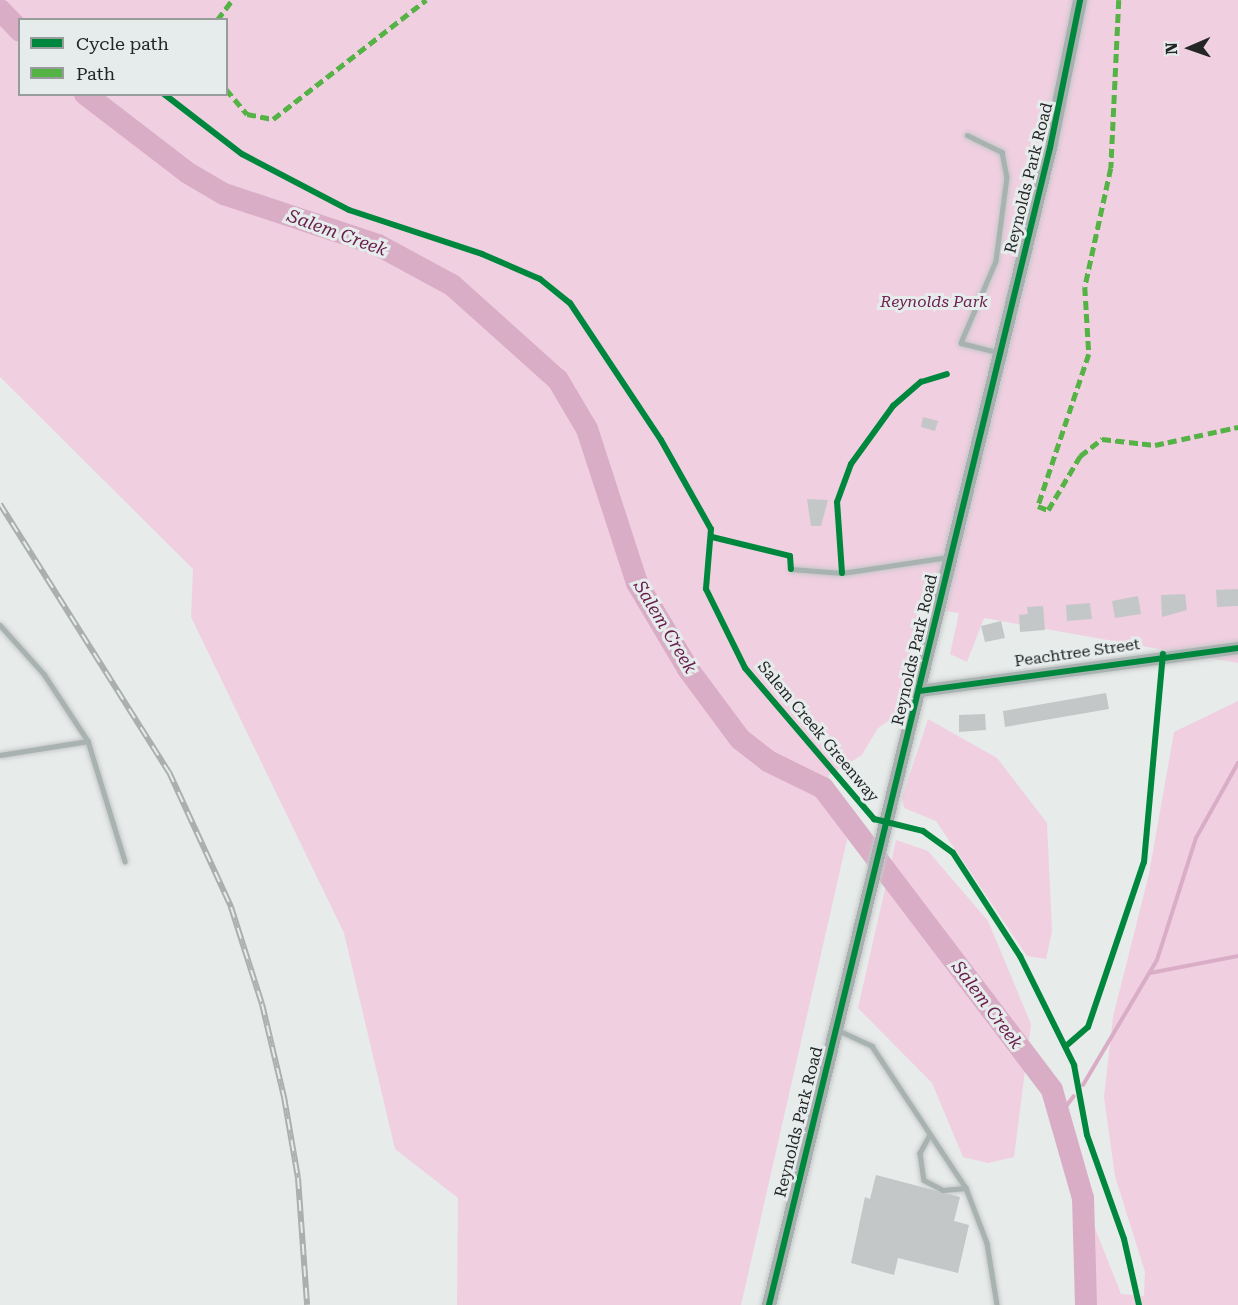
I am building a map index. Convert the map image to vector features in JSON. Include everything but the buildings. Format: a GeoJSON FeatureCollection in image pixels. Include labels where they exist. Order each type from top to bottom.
{"type":"FeatureCollection","features":[{"type":"Feature","properties":{"kind":"main road","name":"Reynolds Park Road"},"geometry":{"type":"LineString","coordinates":[[769,1305],[920,691],[1080,0]]}},
{"type":"Feature","properties":{"kind":"street","name":"Peachtree Street"},"geometry":{"type":"LineString","coordinates":[[920,691],[1238,648]]}},
{"type":"Feature","properties":{"kind":"lane"},"geometry":{"type":"LineString","coordinates":[[967,135],[1002,152],[1007,190],[996,261],[961,343],[1000,353]]}},
{"type":"Feature","properties":{"kind":"lane"},"geometry":{"type":"LineString","coordinates":[[791,568],[842,573],[951,557]]}},
{"type":"Feature","properties":{"kind":"lane"},"geometry":{"type":"LineString","coordinates":[[0,625],[44,674],[88,741],[125,861]]}},
{"type":"Feature","properties":{"kind":"lane"},"geometry":{"type":"LineString","coordinates":[[0,754],[88,741]]}},
{"type":"Feature","properties":{"kind":"lane"},"geometry":{"type":"LineString","coordinates":[[836,1029],[872,1046],[966,1188],[987,1243],[997,1305]]}},
{"type":"Feature","properties":{"kind":"lane"},"geometry":{"type":"LineString","coordinates":[[930,1135],[920,1153],[924,1180],[943,1190],[966,1188]]}},
{"type":"Feature","properties":{"kind":"green space","name":"Reynolds Park"},"geometry":{"type":"Polygon","coordinates":[[[0,0],[1238,0],[1238,663],[984,618],[967,662],[950,654],[959,613],[921,607],[897,715],[878,728],[862,755],[828,776],[849,831],[741,1305],[457,1305],[458,1198],[395,1149],[344,933],[191,617],[193,569],[0,377],[0,0]]]}},
{"type":"Feature","properties":{"kind":"green space"},"geometry":{"type":"Polygon","coordinates":[[[1238,701],[1238,1305],[1075,1305],[1079,1249],[1089,1213],[1121,1294],[1144,1296],[1145,1272],[1115,1176],[1104,1097],[1113,1017],[1149,874],[1174,732],[1238,701]]]}},
{"type":"Feature","properties":{"kind":"green space"},"geometry":{"type":"Polygon","coordinates":[[[928,719],[997,758],[1047,823],[1052,931],[1046,959],[1027,956],[936,821],[904,808],[902,798],[928,719]]]}},
{"type":"Feature","properties":{"kind":"green space"},"geometry":{"type":"Polygon","coordinates":[[[896,840],[928,851],[988,921],[1031,1024],[1014,1157],[988,1163],[963,1157],[932,1083],[858,1008],[896,840]]]}},
{"type":"Feature","properties":{"kind":"waterway","name":"Salem Creek"},"geometry":{"type":"LineString","coordinates":[[0,10],[18,29]]}},
{"type":"Feature","properties":{"kind":"waterway","name":"Salem Creek"},"geometry":{"type":"LineString","coordinates":[[88,96],[188,173],[224,194],[378,245],[452,285],[558,380],[587,429],[637,583],[688,669],[740,739],[768,761],[823,788],[1052,1090],[1083,1198],[1086,1305]]}},
{"type":"Feature","properties":{"kind":"waterway"},"geometry":{"type":"LineString","coordinates":[[1083,1085],[1157,960],[1196,838],[1238,763]]}},
{"type":"Feature","properties":{"kind":"waterway"},"geometry":{"type":"LineString","coordinates":[[1150,973],[1238,956]]}},
{"type":"Feature","properties":{"kind":"waterway"},"geometry":{"type":"LineString","coordinates":[[1061,1113],[1074,1096]]}},
{"type":"Feature","properties":{"kind":"railway"},"geometry":{"type":"LineString","coordinates":[[0,504],[169,772],[231,907],[262,1004],[284,1097],[298,1178],[307,1305]]}},
{"type":"Feature","properties":{"kind":"marked path"},"geometry":{"type":"LineString","coordinates":[[218,18],[232,0]]}},
{"type":"Feature","properties":{"kind":"marked path"},"geometry":{"type":"LineString","coordinates":[[228,91],[247,114],[273,119],[426,0]]}},
{"type":"Feature","properties":{"kind":"marked path"},"geometry":{"type":"LineString","coordinates":[[1119,0],[1111,168],[1085,287],[1089,354],[1038,506],[1048,510],[1080,456],[1102,439],[1155,445],[1238,427]]}},
{"type":"Feature","properties":{"kind":"cycle path","name":"Salem Creek Greenway"},"geometry":{"type":"LineString","coordinates":[[769,1305],[1050,148],[1080,0]]}},
{"type":"Feature","properties":{"kind":"cycle path","name":"Salem Creek Greenway"},"geometry":{"type":"LineString","coordinates":[[167,96],[242,154],[349,210],[482,254],[540,279],[570,303],[661,440],[711,529],[706,589],[745,668],[874,819],[923,831],[953,853],[1020,956],[1074,1065],[1087,1135],[1124,1239],[1139,1305]]}},
{"type":"Feature","properties":{"kind":"cycle path"},"geometry":{"type":"LineString","coordinates":[[842,573],[837,502],[851,464],[893,406],[921,382],[947,374]]}},
{"type":"Feature","properties":{"kind":"cycle path"},"geometry":{"type":"LineString","coordinates":[[712,537],[790,556],[791,569]]}},
{"type":"Feature","properties":{"kind":"cycle path"},"geometry":{"type":"LineString","coordinates":[[920,691],[1238,648]]}},
{"type":"Feature","properties":{"kind":"cycle path"},"geometry":{"type":"LineString","coordinates":[[1066,1046],[1088,1027],[1144,862],[1163,654]]}}]}
